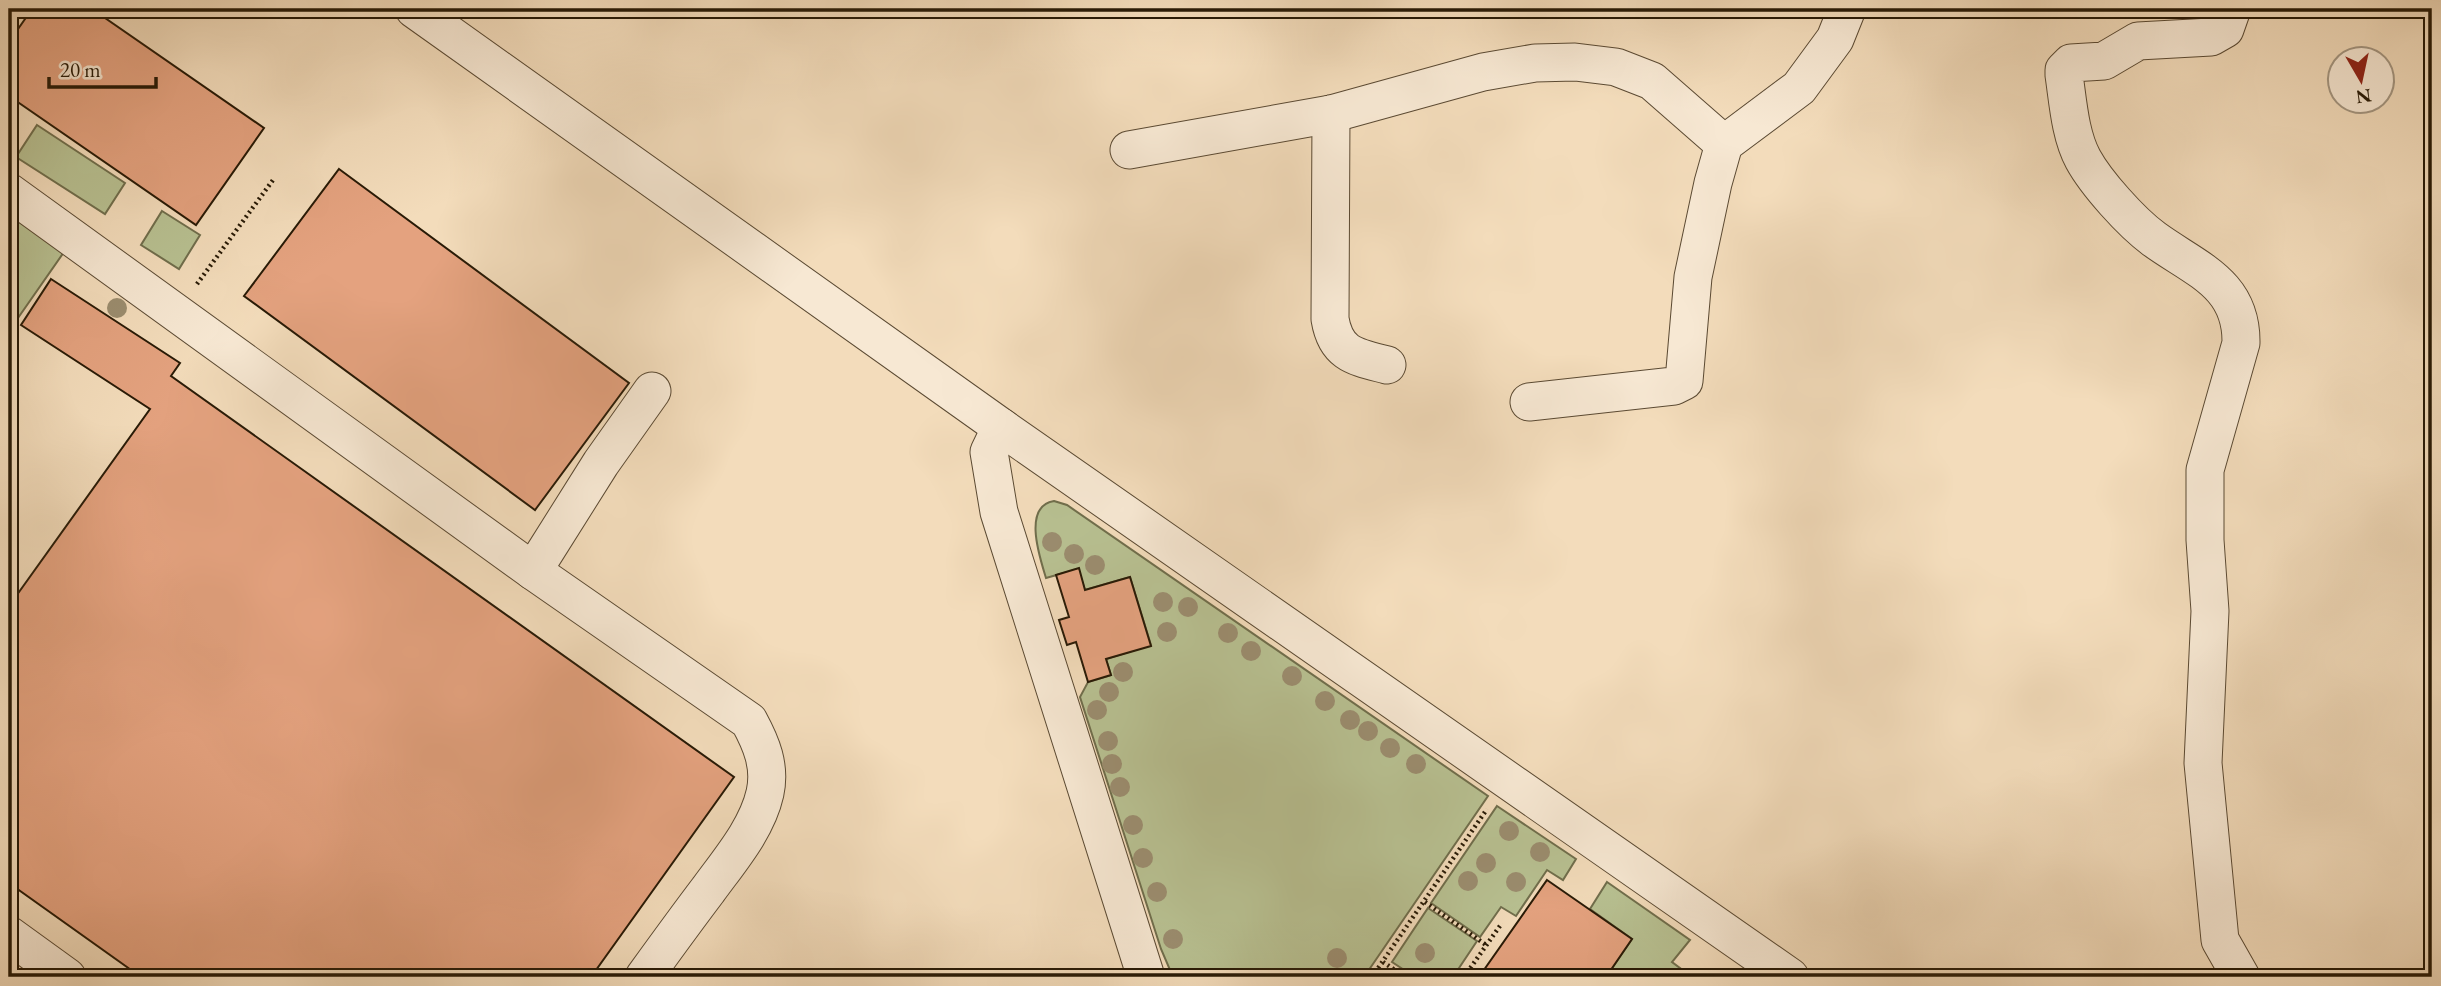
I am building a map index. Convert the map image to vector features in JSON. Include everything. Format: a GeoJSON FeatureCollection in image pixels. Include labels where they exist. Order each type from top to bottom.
{"type":"FeatureCollection","features":[{"type":"Feature","properties":{"kind":"street"},"geometry":{"type":"LineString","coordinates":[[414,9],[1001,427],[1790,977]]}},
{"type":"Feature","properties":{"kind":"street"},"geometry":{"type":"LineString","coordinates":[[1529,402],[1675,386],[1684,381],[1693,278],[1724,144],[1799,88],[1835,39],[1847,9]]}},
{"type":"Feature","properties":{"kind":"street"},"geometry":{"type":"LineString","coordinates":[[2232,9],[2225,29],[2211,37],[2138,41],[2104,61],[2071,63],[2064,75],[2077,144],[2083,160],[2115,201],[2151,237],[2216,281],[2230,296],[2242,328],[2241,343],[2205,470],[2205,540],[2210,611],[2203,763],[2220,940],[2241,977]]}},
{"type":"Feature","properties":{"kind":"street"},"geometry":{"type":"LineString","coordinates":[[1129,150],[1331,114],[1483,72],[1535,62],[1575,62],[1616,67],[1653,81],[1724,144]]}},
{"type":"Feature","properties":{"kind":"street"},"geometry":{"type":"LineString","coordinates":[[1331,114],[1332,332],[1346,352],[1387,365]]}},
{"type":"Feature","properties":{"kind":"street"},"geometry":{"type":"LineString","coordinates":[[9,192],[533,571],[749,721],[763,747],[766,790],[759,813],[737,850],[644,977]]}},
{"type":"Feature","properties":{"kind":"street"},"geometry":{"type":"LineString","coordinates":[[533,571],[601,463],[652,391]]}},
{"type":"Feature","properties":{"kind":"street"},"geometry":{"type":"LineString","coordinates":[[1001,427],[989,452],[999,512],[1146,977]]}},
{"type":"Feature","properties":{"kind":"street"},"geometry":{"type":"LineString","coordinates":[[9,935],[68,977]]}},
{"type":"Feature","properties":{"kind":"path"},"geometry":{"type":"LineString","coordinates":[[176,313],[273,180]]}},
{"type":"Feature","properties":{"kind":"path"},"geometry":{"type":"LineString","coordinates":[[1372,977],[1507,779]]}},
{"type":"Feature","properties":{"kind":"path"},"geometry":{"type":"LineString","coordinates":[[1425,902],[1486,945]]}},
{"type":"Feature","properties":{"kind":"path"},"geometry":{"type":"LineString","coordinates":[[1464,977],[1502,923]]}},
{"type":"Feature","properties":{"kind":"path"},"geometry":{"type":"LineString","coordinates":[[1383,962],[1405,977]]}},
{"type":"Feature","properties":{"kind":"green space"},"geometry":{"type":"Polygon","coordinates":[[[37,125],[125,183],[105,214],[16,157],[37,125]]]}},
{"type":"Feature","properties":{"kind":"green space"},"geometry":{"type":"Polygon","coordinates":[[[162,211],[200,235],[179,269],[141,245],[162,211]]]}},
{"type":"Feature","properties":{"kind":"green space"},"geometry":{"type":"Polygon","coordinates":[[[9,215],[64,252],[11,328],[9,326],[9,215]]]}},
{"type":"Feature","properties":{"kind":"green space"},"geometry":{"type":"Polygon","coordinates":[[[1054,501],[1067,505],[1488,796],[1364,977],[1173,977],[1161,949],[1080,697],[1088,682],[1111,675],[1106,659],[1151,645],[1130,577],[1085,590],[1078,569],[1046,578],[1037,546],[1036,522],[1038,512],[1044,505],[1054,501]]]}},
{"type":"Feature","properties":{"kind":"green space"},"geometry":{"type":"Polygon","coordinates":[[[1497,806],[1576,859],[1563,880],[1547,870],[1516,916],[1501,907],[1480,937],[1431,903],[1497,806]]]}},
{"type":"Feature","properties":{"kind":"green space"},"geometry":{"type":"Polygon","coordinates":[[[1607,882],[1690,940],[1672,962],[1692,977],[1606,977],[1632,939],[1590,909],[1607,882]]]}},
{"type":"Feature","properties":{"kind":"green space"},"geometry":{"type":"Polygon","coordinates":[[[1428,908],[1477,941],[1453,977],[1415,977],[1392,962],[1428,908]]]}},
{"type":"Feature","properties":{"kind":"building"},"geometry":{"type":"Polygon","coordinates":[[[32,9],[92,9],[264,128],[196,225],[9,96],[9,42],[32,9]]]}},
{"type":"Feature","properties":{"kind":"building"},"geometry":{"type":"Polygon","coordinates":[[[339,169],[629,383],[535,510],[244,296],[339,169]]]}},
{"type":"Feature","properties":{"kind":"building"},"geometry":{"type":"Polygon","coordinates":[[[51,279],[180,363],[171,376],[734,777],[591,977],[141,977],[9,883],[9,606],[150,409],[21,325],[51,279]]]}},
{"type":"Feature","properties":{"kind":"building"},"geometry":{"type":"Polygon","coordinates":[[[1079,568],[1085,590],[1130,577],[1151,646],[1106,659],[1111,675],[1088,682],[1076,642],[1067,645],[1059,620],[1069,617],[1056,575],[1079,568]]]}},
{"type":"Feature","properties":{"kind":"building"},"geometry":{"type":"Polygon","coordinates":[[[1547,880],[1632,939],[1606,977],[1479,977],[1547,880]]]}}]}
